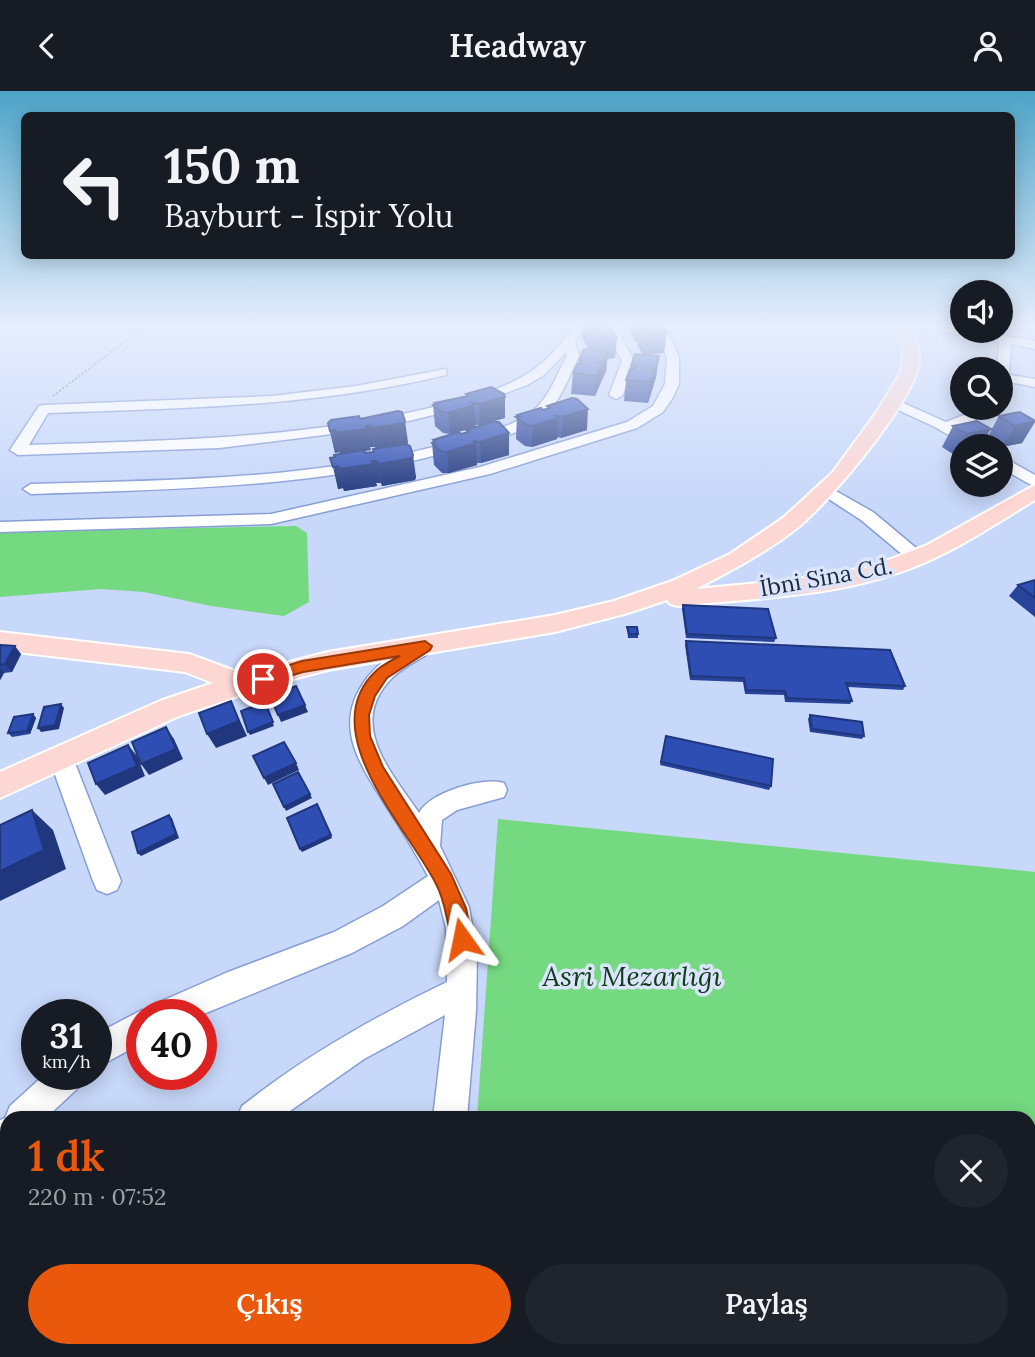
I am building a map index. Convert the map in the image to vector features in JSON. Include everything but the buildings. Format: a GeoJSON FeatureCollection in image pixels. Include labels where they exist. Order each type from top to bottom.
{"type":"FeatureCollection","features":[{"type":"Feature","properties":{"kind":"main road"},"geometry":{"type":"LineString","coordinates":[[0,785],[183,703],[302,667],[507,633],[641,603],[700,580],[775,538],[827,492],[865,443],[902,383]]}},
{"type":"Feature","properties":{"kind":"main road","name":"İbni Sina Cd."},"geometry":{"type":"LineString","coordinates":[[641,603],[836,580],[899,565],[1035,491]]}},
{"type":"Feature","properties":{"kind":"main road"},"geometry":{"type":"LineString","coordinates":[[0,641],[189,663],[243,685]]}},
{"type":"Feature","properties":{"kind":"street"},"geometry":{"type":"LineString","coordinates":[[389,383],[285,399],[44,409],[18,450],[219,444],[324,431],[436,411],[500,392],[518,383]]}},
{"type":"Feature","properties":{"kind":"street"},"geometry":{"type":"LineString","coordinates":[[31,489],[290,476],[412,457],[455,447],[540,414],[557,383]]}},
{"type":"Feature","properties":{"kind":"street"},"geometry":{"type":"LineString","coordinates":[[616,395],[620,383]]}},
{"type":"Feature","properties":{"kind":"street"},"geometry":{"type":"LineString","coordinates":[[0,527],[199,524],[271,519],[484,471],[632,425],[658,409],[672,383]]}},
{"type":"Feature","properties":{"kind":"street"},"geometry":{"type":"LineString","coordinates":[[892,403],[958,434]]}},
{"type":"Feature","properties":{"kind":"street"},"geometry":{"type":"LineString","coordinates":[[946,427],[964,420]]}},
{"type":"Feature","properties":{"kind":"street"},"geometry":{"type":"LineString","coordinates":[[1013,468],[1035,482]]}},
{"type":"Feature","properties":{"kind":"street"},"geometry":{"type":"LineString","coordinates":[[827,492],[867,516],[916,557]]}},
{"type":"Feature","properties":{"kind":"street"},"geometry":{"type":"LineString","coordinates":[[425,646],[382,675],[368,695],[361,715],[362,736],[376,770],[444,880],[456,908],[462,939],[451,1111]]}},
{"type":"Feature","properties":{"kind":"street"},"geometry":{"type":"LineString","coordinates":[[61,758],[107,881]]}},
{"type":"Feature","properties":{"kind":"street"},"geometry":{"type":"LineString","coordinates":[[425,848],[431,835],[429,819],[433,810],[444,803],[495,790]]}},
{"type":"Feature","properties":{"kind":"street"},"geometry":{"type":"LineString","coordinates":[[201,999],[342,943],[393,916],[444,880]]}},
{"type":"Feature","properties":{"kind":"street"},"geometry":{"type":"LineString","coordinates":[[262,1111],[394,1023],[460,992]]}},
{"type":"Feature","properties":{"kind":"street"},"geometry":{"type":"LineString","coordinates":[[29,1111],[52,1090]]}},
{"type":"Feature","properties":{"kind":"path"},"geometry":{"type":"LineString","coordinates":[[44,409],[55,392],[67,383]]}},
{"type":"Feature","properties":{"kind":"green space"},"geometry":{"type":"Polygon","coordinates":[[[296,526],[307,533],[309,602],[284,616],[211,606],[144,592],[101,589],[0,597],[0,532],[296,526]]]}},
{"type":"Feature","properties":{"kind":"green space","name":"Asri Mezarlığı"},"geometry":{"type":"Polygon","coordinates":[[[498,819],[1035,872],[1035,1111],[477,1111],[498,819]]]}},
{"type":"Feature","properties":{"kind":"route"},"geometry":{"type":"LineString","coordinates":[[263,679],[302,667],[425,646],[382,675],[368,695],[361,715],[362,736],[376,770],[444,880],[456,908],[462,939]]}}]}
